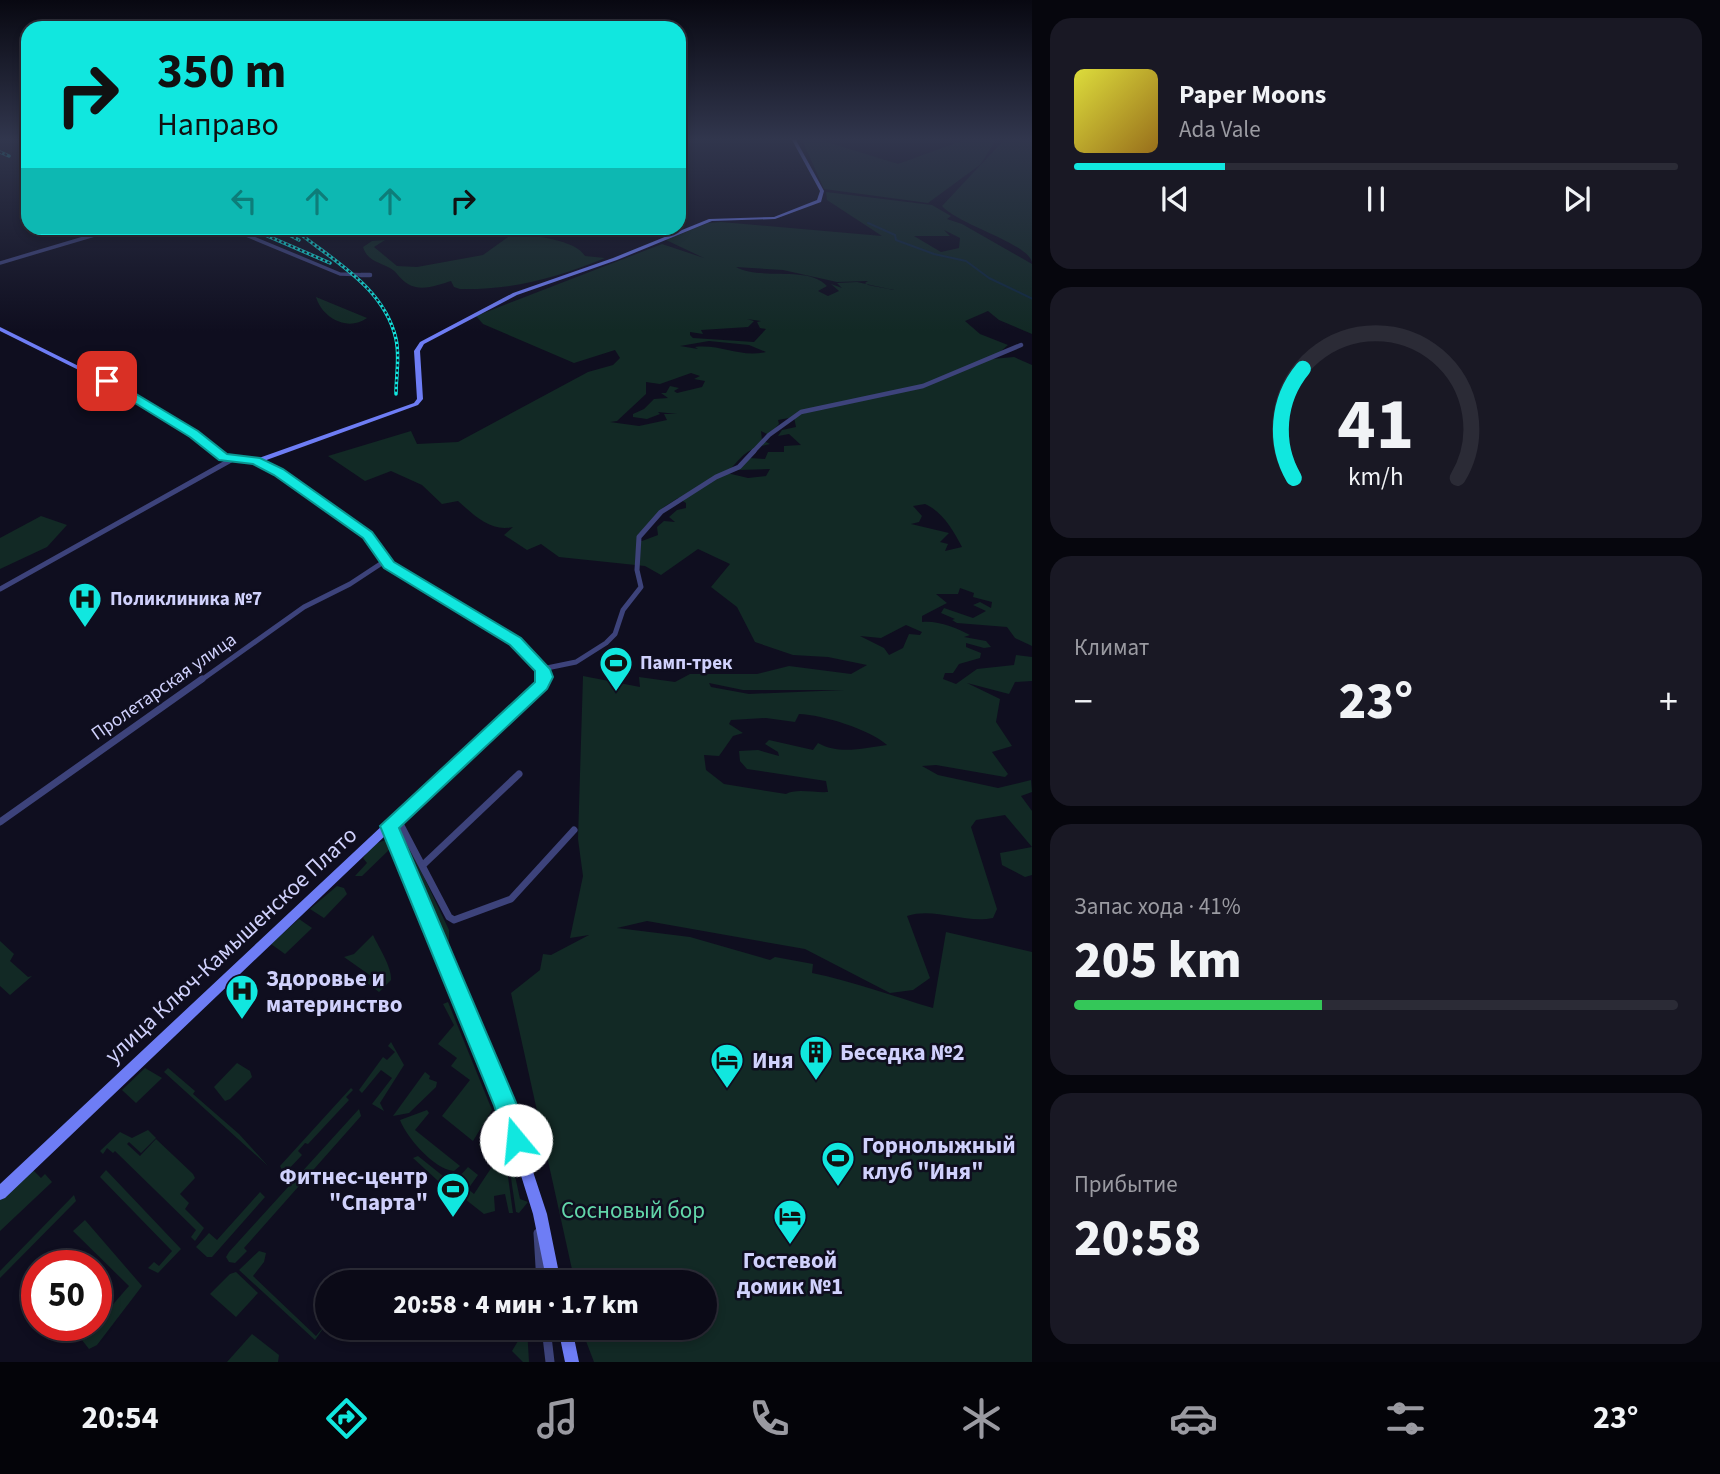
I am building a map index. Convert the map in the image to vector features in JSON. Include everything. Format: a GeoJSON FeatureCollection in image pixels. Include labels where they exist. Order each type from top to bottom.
{"type":"FeatureCollection","features":[{"type":"Feature","properties":{"kind":"street"},"geometry":{"type":"LineString","coordinates":[[686,230],[712,220],[775,218],[812,204]]}},
{"type":"Feature","properties":{"kind":"street"},"geometry":{"type":"LineString","coordinates":[[0,263],[94,235]]}},
{"type":"Feature","properties":{"kind":"street"},"geometry":{"type":"LineString","coordinates":[[246,235],[333,272],[348,276],[370,275]]}},
{"type":"Feature","properties":{"kind":"street"},"geometry":{"type":"LineString","coordinates":[[0,329],[133,395],[231,460],[256,461],[416,404],[420,400],[417,351],[422,343],[515,294],[675,235]]}},
{"type":"Feature","properties":{"kind":"street"},"geometry":{"type":"LineString","coordinates":[[256,461],[279,472],[356,526],[373,541],[385,561],[516,641],[542,669],[576,662],[615,634],[623,610],[641,587],[637,570],[639,537],[661,512],[716,477],[739,467],[769,435],[801,412],[824,404],[923,386],[1021,345]]}},
{"type":"Feature","properties":{"kind":"street"},"geometry":{"type":"LineString","coordinates":[[0,589],[231,460]]}},
{"type":"Feature","properties":{"kind":"street","name":"Пролетарская улица"},"geometry":{"type":"LineString","coordinates":[[0,822],[304,607],[350,584],[385,561]]}},
{"type":"Feature","properties":{"kind":"street","name":"улица Ключ-Камышенское Плато"},"geometry":{"type":"LineString","coordinates":[[0,1192],[373,839],[541,685],[545,677],[542,669]]}},
{"type":"Feature","properties":{"kind":"street"},"geometry":{"type":"LineString","coordinates":[[424,864],[519,774]]}},
{"type":"Feature","properties":{"kind":"street"},"geometry":{"type":"LineString","coordinates":[[393,822],[395,844],[505,1105],[540,1214],[551,1270]]}},
{"type":"Feature","properties":{"kind":"street"},"geometry":{"type":"LineString","coordinates":[[393,822],[424,864],[450,917],[459,920],[511,899],[574,830]]}},
{"type":"Feature","properties":{"kind":"street"},"geometry":{"type":"LineString","coordinates":[[373,839],[385,837],[395,844]]}},
{"type":"Feature","properties":{"kind":"street"},"geometry":{"type":"LineString","coordinates":[[540,1214],[541,1270]]}},
{"type":"Feature","properties":{"kind":"street"},"geometry":{"type":"LineString","coordinates":[[547,1340],[550,1362]]}},
{"type":"Feature","properties":{"kind":"street"},"geometry":{"type":"LineString","coordinates":[[567,1340],[572,1362]]}},
{"type":"Feature","properties":{"kind":"green space","name":"Сосновый бор"},"geometry":{"type":"Polygon","coordinates":[[[832,204],[932,205],[951,216],[947,219],[962,224],[1032,264],[1032,334],[999,320],[988,311],[965,321],[980,334],[1008,345],[992,359],[1014,357],[1032,365],[1032,646],[1015,638],[1007,627],[957,623],[952,620],[955,619],[941,613],[944,608],[973,618],[986,611],[973,605],[980,602],[991,608],[992,602],[973,597],[974,593],[960,588],[958,594],[936,594],[947,603],[922,616],[922,622],[953,627],[970,635],[964,637],[986,641],[991,647],[966,643],[966,647],[981,653],[980,658],[959,664],[953,673],[945,673],[943,679],[956,684],[977,669],[1014,665],[1016,655],[1032,657],[1032,681],[1015,682],[1009,694],[967,683],[1000,699],[996,722],[1012,746],[992,752],[1008,774],[1005,777],[936,765],[922,766],[938,775],[998,788],[1031,780],[1032,792],[1021,796],[1032,811],[1032,847],[1005,815],[976,820],[971,827],[997,909],[993,918],[972,919],[928,913],[907,916],[930,978],[913,990],[890,993],[805,949],[647,921],[617,928],[690,937],[770,960],[775,957],[813,964],[812,973],[933,1008],[946,932],[1032,952],[1032,1362],[594,1362],[586,1340],[717,1340],[717,1270],[572,1270],[511,993],[540,970],[543,954],[551,955],[589,935],[570,938],[583,876],[578,839],[583,676],[640,687],[639,677],[675,682],[690,674],[757,674],[789,666],[851,674],[867,665],[828,657],[793,655],[755,642],[737,607],[711,587],[730,564],[698,549],[661,575],[645,566],[559,557],[541,544],[527,550],[504,535],[513,527],[490,525],[458,501],[442,504],[422,485],[391,471],[365,481],[328,456],[411,431],[417,444],[458,442],[588,372],[613,365],[620,358],[615,350],[574,363],[483,324],[476,316],[662,244],[704,258],[666,240],[686,235],[686,232],[708,223],[882,236],[832,204]],[[944,230],[950,236],[914,236],[941,252],[959,248],[960,238],[944,230]],[[736,267],[758,273],[808,276],[827,286],[818,291],[828,296],[839,291],[831,284],[842,288],[837,283],[867,284],[865,283],[868,281],[837,282],[783,270],[736,267]],[[747,319],[754,321],[748,327],[701,330],[703,334],[690,332],[690,335],[693,338],[754,342],[766,329],[760,328],[757,322],[761,321],[747,319]],[[709,341],[680,346],[698,349],[695,347],[714,347],[747,353],[766,352],[749,345],[709,341]],[[691,373],[660,384],[646,382],[646,394],[617,421],[610,422],[639,426],[667,420],[664,414],[677,414],[658,412],[660,414],[647,419],[633,417],[633,414],[644,409],[654,399],[668,398],[661,393],[666,393],[670,386],[679,388],[674,391],[677,393],[702,387],[705,381],[694,379],[700,376],[691,373]],[[794,417],[778,420],[779,424],[769,435],[761,431],[762,440],[770,444],[750,451],[727,473],[748,478],[766,476],[770,469],[737,470],[750,458],[765,459],[768,452],[784,452],[784,446],[801,445],[789,434],[778,436],[782,430],[796,427],[794,417]],[[678,498],[664,507],[637,539],[642,541],[658,535],[657,527],[664,521],[675,522],[669,517],[677,510],[686,508],[686,503],[678,498]],[[925,504],[913,506],[922,516],[919,522],[911,524],[949,533],[940,542],[948,544],[945,551],[962,547],[942,517],[925,504]],[[906,625],[881,638],[860,636],[884,648],[889,655],[903,648],[909,634],[920,635],[922,632],[906,625]],[[709,683],[711,687],[749,694],[844,690],[743,690],[709,683]],[[799,714],[795,722],[766,718],[731,720],[729,724],[743,733],[733,736],[719,756],[704,755],[706,770],[724,784],[786,794],[800,791],[828,792],[826,781],[747,769],[740,761],[739,751],[758,750],[779,756],[778,752],[765,744],[769,740],[813,750],[818,743],[843,750],[887,745],[858,728],[833,720],[799,714]]]}},
{"type":"Feature","properties":{"kind":"green space"},"geometry":{"type":"Polygon","coordinates":[[[944,204],[1032,204],[1032,262],[1018,248],[942,206],[944,204]]]}},
{"type":"Feature","properties":{"kind":"green space"},"geometry":{"type":"Polygon","coordinates":[[[526,235],[554,240],[573,246],[585,256],[605,258],[552,277],[516,285],[460,289],[454,287],[451,281],[430,287],[408,284],[393,270],[368,256],[363,247],[372,241],[385,240],[374,247],[397,266],[417,267],[483,255],[508,237],[526,235]]]}},
{"type":"Feature","properties":{"kind":"green space"},"geometry":{"type":"Polygon","coordinates":[[[316,297],[367,318],[352,324],[337,321],[324,311],[316,297]]]}},
{"type":"Feature","properties":{"kind":"green space"},"geometry":{"type":"Polygon","coordinates":[[[41,516],[67,525],[47,547],[0,569],[0,538],[41,516]]]}},
{"type":"Feature","properties":{"kind":"green space"},"geometry":{"type":"Polygon","coordinates":[[[401,829],[449,930],[449,948],[400,836],[401,829]]]}},
{"type":"Feature","properties":{"kind":"green space"},"geometry":{"type":"Polygon","coordinates":[[[385,840],[392,847],[362,876],[355,876],[367,863],[363,858],[373,845],[385,840]]]}},
{"type":"Feature","properties":{"kind":"green space"},"geometry":{"type":"Polygon","coordinates":[[[1032,847],[1032,875],[1025,877],[1002,865],[1000,853],[1032,847]]]}},
{"type":"Feature","properties":{"kind":"green space"},"geometry":{"type":"Polygon","coordinates":[[[337,886],[344,888],[347,894],[324,918],[310,909],[337,886]]]}},
{"type":"Feature","properties":{"kind":"green space"},"geometry":{"type":"Polygon","coordinates":[[[299,919],[312,928],[285,954],[271,944],[299,919]]]}},
{"type":"Feature","properties":{"kind":"green space"},"geometry":{"type":"Polygon","coordinates":[[[373,935],[391,975],[391,980],[379,992],[366,982],[371,976],[344,957],[354,954],[373,935]]]}},
{"type":"Feature","properties":{"kind":"green space"},"geometry":{"type":"Polygon","coordinates":[[[0,941],[14,954],[10,961],[28,977],[32,976],[10,995],[0,986],[0,941]]]}},
{"type":"Feature","properties":{"kind":"green space"},"geometry":{"type":"Polygon","coordinates":[[[448,1002],[492,1110],[473,1141],[442,1116],[470,1080],[451,1066],[457,1058],[438,1044],[454,1025],[443,1004],[448,1002]]]}},
{"type":"Feature","properties":{"kind":"green space"},"geometry":{"type":"Polygon","coordinates":[[[391,1042],[404,1065],[380,1103],[384,1111],[372,1104],[392,1078],[381,1070],[362,1093],[359,1090],[383,1057],[387,1060],[395,1052],[388,1046],[391,1042]]]}},
{"type":"Feature","properties":{"kind":"green space"},"geometry":{"type":"Polygon","coordinates":[[[237,1063],[250,1071],[252,1077],[225,1101],[214,1087],[237,1063]]]}},
{"type":"Feature","properties":{"kind":"green space"},"geometry":{"type":"Polygon","coordinates":[[[145,1068],[162,1078],[136,1103],[122,1090],[145,1068]]]}},
{"type":"Feature","properties":{"kind":"green space"},"geometry":{"type":"Polygon","coordinates":[[[168,1068],[239,1134],[268,1166],[164,1072],[168,1068]]]}},
{"type":"Feature","properties":{"kind":"green space"},"geometry":{"type":"Polygon","coordinates":[[[425,1072],[430,1076],[429,1079],[437,1082],[436,1087],[409,1113],[393,1116],[425,1072]]]}},
{"type":"Feature","properties":{"kind":"green space"},"geometry":{"type":"Polygon","coordinates":[[[351,1088],[353,1090],[346,1097],[349,1100],[308,1144],[305,1143],[298,1151],[302,1155],[284,1174],[280,1166],[351,1088]]]}},
{"type":"Feature","properties":{"kind":"green space"},"geometry":{"type":"Polygon","coordinates":[[[359,1109],[361,1116],[244,1248],[247,1251],[235,1263],[229,1262],[226,1257],[229,1252],[359,1109]]]}},
{"type":"Feature","properties":{"kind":"green space"},"geometry":{"type":"Polygon","coordinates":[[[427,1110],[429,1113],[415,1130],[460,1166],[454,1171],[446,1169],[421,1151],[400,1120],[427,1110]]]}},
{"type":"Feature","properties":{"kind":"green space"},"geometry":{"type":"Polygon","coordinates":[[[502,1111],[509,1119],[504,1124],[520,1199],[528,1202],[519,1213],[516,1212],[507,1151],[497,1116],[502,1111]]]}},
{"type":"Feature","properties":{"kind":"green space"},"geometry":{"type":"Polygon","coordinates":[[[494,1119],[505,1155],[513,1213],[509,1213],[505,1194],[494,1196],[495,1211],[484,1214],[456,1192],[449,1191],[413,1158],[418,1156],[448,1180],[458,1178],[468,1167],[478,1175],[468,1189],[474,1194],[503,1150],[491,1140],[484,1149],[479,1145],[494,1119]]]}},
{"type":"Feature","properties":{"kind":"green space"},"geometry":{"type":"Polygon","coordinates":[[[148,1130],[156,1138],[141,1153],[129,1142],[127,1144],[140,1156],[156,1139],[193,1174],[195,1178],[180,1194],[189,1203],[185,1209],[204,1228],[195,1241],[191,1237],[196,1230],[115,1151],[113,1153],[107,1148],[103,1154],[100,1151],[120,1132],[132,1138],[148,1130]]]}},
{"type":"Feature","properties":{"kind":"green space"},"geometry":{"type":"Polygon","coordinates":[[[32,1169],[41,1178],[45,1174],[52,1182],[0,1231],[0,1199],[32,1169]]]}},
{"type":"Feature","properties":{"kind":"green space"},"geometry":{"type":"Polygon","coordinates":[[[106,1170],[181,1249],[158,1273],[148,1268],[154,1262],[159,1266],[172,1251],[100,1177],[106,1170]]]}},
{"type":"Feature","properties":{"kind":"green space"},"geometry":{"type":"Polygon","coordinates":[[[260,1192],[265,1197],[212,1257],[207,1257],[196,1247],[209,1233],[217,1240],[260,1192]]]}},
{"type":"Feature","properties":{"kind":"green space"},"geometry":{"type":"Polygon","coordinates":[[[74,1195],[76,1201],[28,1250],[21,1250],[21,1257],[0,1278],[0,1271],[74,1195]]]}},
{"type":"Feature","properties":{"kind":"green space"},"geometry":{"type":"Polygon","coordinates":[[[85,1220],[111,1250],[92,1250],[73,1231],[85,1220]]]}},
{"type":"Feature","properties":{"kind":"green space"},"geometry":{"type":"Polygon","coordinates":[[[112,1251],[142,1286],[112,1325],[112,1306],[129,1286],[112,1269],[112,1251]]]}},
{"type":"Feature","properties":{"kind":"green space"},"geometry":{"type":"Polygon","coordinates":[[[259,1251],[266,1253],[264,1262],[253,1276],[315,1335],[315,1340],[239,1270],[259,1251]]]}},
{"type":"Feature","properties":{"kind":"green space"},"geometry":{"type":"Polygon","coordinates":[[[236,1272],[258,1293],[236,1317],[210,1294],[230,1274],[236,1272]]]}},
{"type":"Feature","properties":{"kind":"green space"},"geometry":{"type":"Polygon","coordinates":[[[252,1334],[279,1355],[278,1362],[227,1362],[252,1334]]]}},
{"type":"Feature","properties":{"kind":"green space"},"geometry":{"type":"Polygon","coordinates":[[[528,1340],[529,1362],[523,1362],[512,1351],[518,1341],[528,1340]]]}},
{"type":"Feature","properties":{"kind":"green space"},"geometry":{"type":"Polygon","coordinates":[[[83,1341],[100,1341],[97,1345],[89,1349],[83,1341]]]}},
{"type":"Feature","properties":{"kind":"waterway"},"geometry":{"type":"LineString","coordinates":[[868,223],[895,235],[896,240],[934,254],[966,261],[989,278],[1032,299]]}},
{"type":"Feature","properties":{"kind":"railway"},"geometry":{"type":"LineString","coordinates":[[266,235],[330,263]]}},
{"type":"Feature","properties":{"kind":"railway"},"geometry":{"type":"LineString","coordinates":[[289,235],[299,240]]}},
{"type":"Feature","properties":{"kind":"railway"},"geometry":{"type":"LineString","coordinates":[[302,235],[368,289],[390,320],[397,346],[396,394]]}},
{"type":"Feature","properties":{"kind":"place","name":"Поликлиника №7"},"geometry":{"type":"Point","coordinates":[85,629]}},
{"type":"Feature","properties":{"kind":"place","name":"Памп-трек"},"geometry":{"type":"Point","coordinates":[616,693]}},
{"type":"Feature","properties":{"kind":"place","name":"Здоровье и материнство"},"geometry":{"type":"Point","coordinates":[242,1021]}},
{"type":"Feature","properties":{"kind":"place","name":"Беседка №2"},"geometry":{"type":"Point","coordinates":[816,1082]}},
{"type":"Feature","properties":{"kind":"place","name":"Иня"},"geometry":{"type":"Point","coordinates":[727,1090]}},
{"type":"Feature","properties":{"kind":"place","name":"Горнолыжный клуб \"Иня\""},"geometry":{"type":"Point","coordinates":[838,1188]}},
{"type":"Feature","properties":{"kind":"place","name":"Фитнес-центр \"Спарта\""},"geometry":{"type":"Point","coordinates":[453,1219]}},
{"type":"Feature","properties":{"kind":"place","name":"Гостевой домик №1"},"geometry":{"type":"Point","coordinates":[790,1246]}},
{"type":"Feature","properties":{"kind":"route"},"geometry":{"type":"LineString","coordinates":[[107,381],[194,434],[223,457],[256,461],[279,472],[368,535],[389,565],[516,641],[536,659],[542,669],[545,677],[541,685],[389,826],[410,883],[484,1053],[516,1140]]}}]}
